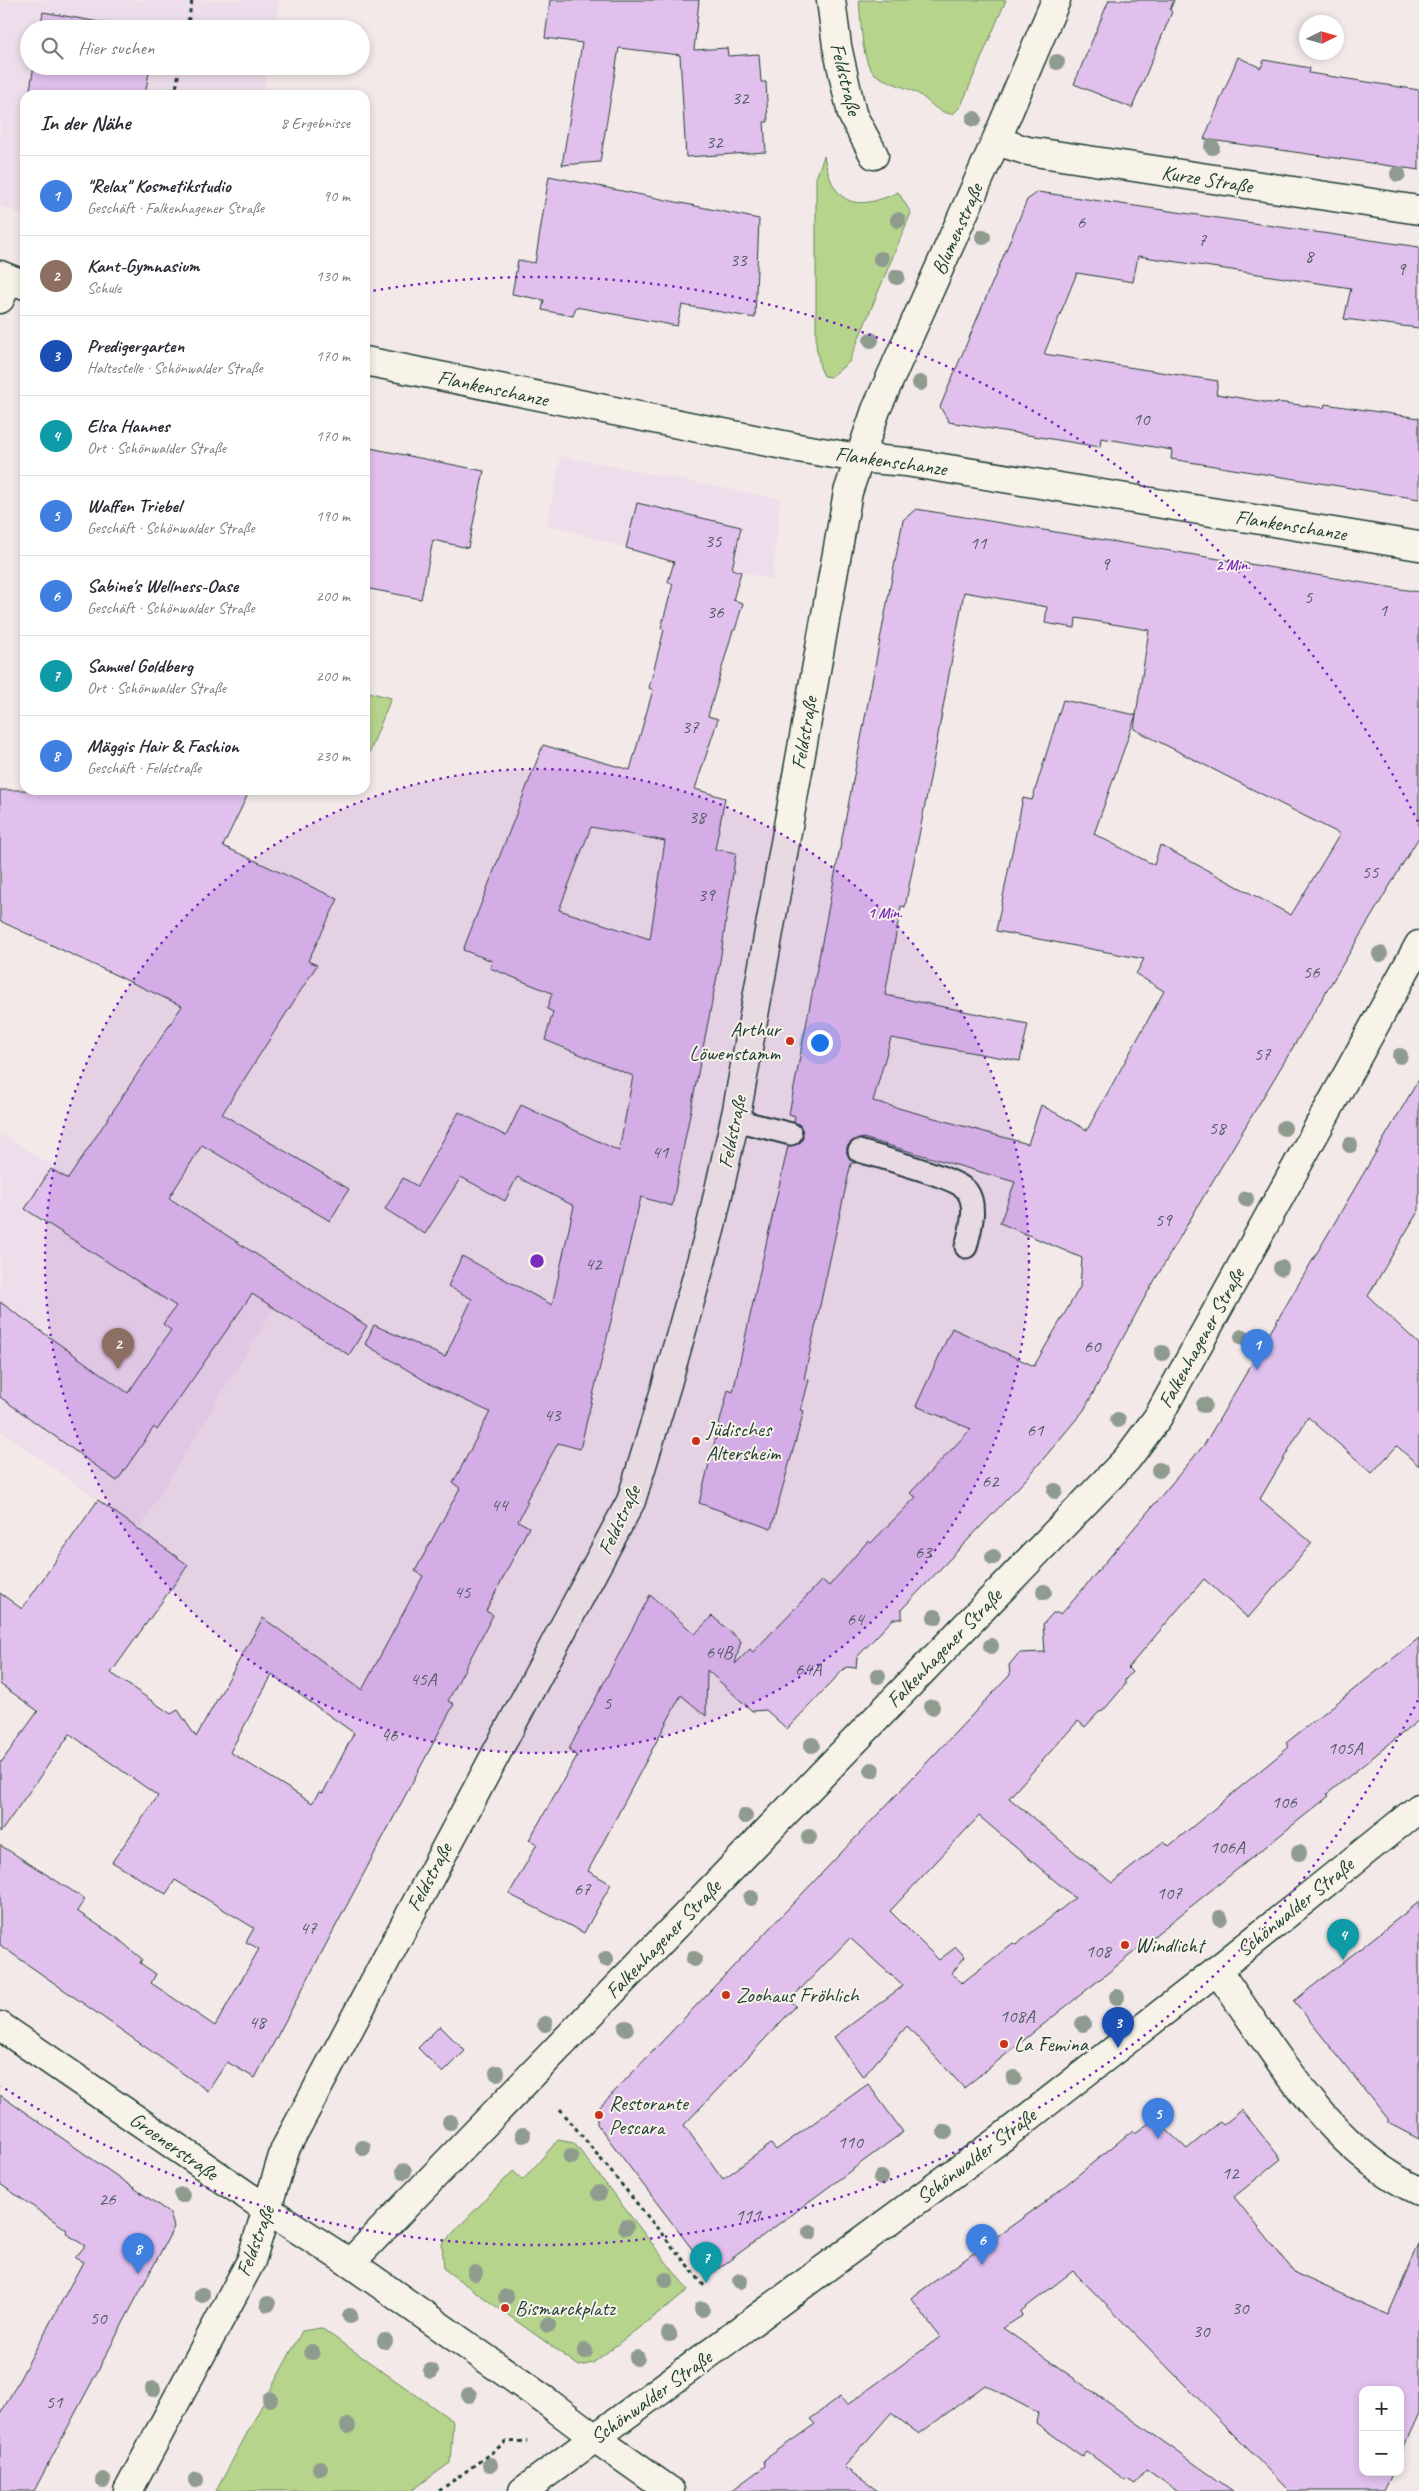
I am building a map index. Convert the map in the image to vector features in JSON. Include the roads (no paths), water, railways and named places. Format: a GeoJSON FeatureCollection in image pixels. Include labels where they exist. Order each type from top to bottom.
{"type":"FeatureCollection","features":[{"type":"Feature","properties":{"kind":"street","name":"Feldstraße"},"geometry":{"type":"LineString","coordinates":[[831,0],[837,46],[852,114],[874,155]]}},
{"type":"Feature","properties":{"kind":"street","name":"Blumenstraße"},"geometry":{"type":"LineString","coordinates":[[858,458],[876,410],[996,141],[1056,0]]}},
{"type":"Feature","properties":{"kind":"street","name":"Kurze Straße"},"geometry":{"type":"LineString","coordinates":[[996,141],[1028,151],[1419,210]]}},
{"type":"Feature","properties":{"kind":"street","name":"Flankenschanze"},"geometry":{"type":"LineString","coordinates":[[370,362],[626,415],[858,458],[906,462],[1419,546]]}},
{"type":"Feature","properties":{"kind":"street","name":"Feldstraße"},"geometry":{"type":"LineString","coordinates":[[128,2491],[252,2261],[285,2149],[631,1501],[708,1239],[735,1120],[829,590],[848,492],[858,458]]}},
{"type":"Feature","properties":{"kind":"street","name":"Falkenhagener Straße"},"geometry":{"type":"LineString","coordinates":[[350,2262],[1127,1460],[1158,1416],[1419,945]]}},
{"type":"Feature","properties":{"kind":"street","name":"Schönwalder Straße"},"geometry":{"type":"LineString","coordinates":[[523,2491],[999,2140],[1217,1970],[1419,1808]]}},
{"type":"Feature","properties":{"kind":"street"},"geometry":{"type":"LineString","coordinates":[[1217,1970],[1303,2090],[1338,2133],[1372,2164],[1403,2184],[1419,2191]]}},
{"type":"Feature","properties":{"kind":"street","name":"Groenerstraße"},"geometry":{"type":"LineString","coordinates":[[0,2026],[268,2210],[350,2262]]}},
{"type":"Feature","properties":{"kind":"street"},"geometry":{"type":"LineString","coordinates":[[350,2262],[670,2491]]}},
{"type":"Feature","properties":{"kind":"lane"},"geometry":{"type":"LineString","coordinates":[[735,1120],[791,1134]]}},
{"type":"Feature","properties":{"kind":"lane"},"geometry":{"type":"LineString","coordinates":[[859,1151],[953,1181],[967,1191],[972,1206],[966,1247]]}},
{"type":"Feature","properties":{"kind":"place","name":"Arthur Löwenstamm"},"geometry":{"type":"Point","coordinates":[790,1041]}},
{"type":"Feature","properties":{"kind":"place","name":"Kant-Gymnasium"},"geometry":{"type":"Point","coordinates":[118,1369]}},
{"type":"Feature","properties":{"kind":"place","name":"\"Relax\" Kosmetikstudio"},"geometry":{"type":"Point","coordinates":[1257,1370]}},
{"type":"Feature","properties":{"kind":"place","name":"Jüdisches Altersheim"},"geometry":{"type":"Point","coordinates":[696,1441]}},
{"type":"Feature","properties":{"kind":"place","name":"Windlicht"},"geometry":{"type":"Point","coordinates":[1125,1945]}},
{"type":"Feature","properties":{"kind":"place","name":"Elsa Hannes"},"geometry":{"type":"Point","coordinates":[1343,1960]}},
{"type":"Feature","properties":{"kind":"place","name":"Zoohaus Fröhlich"},"geometry":{"type":"Point","coordinates":[726,1995]}},
{"type":"Feature","properties":{"kind":"place","name":"La Femina"},"geometry":{"type":"Point","coordinates":[1004,2044]}},
{"type":"Feature","properties":{"kind":"place","name":"Predigergarten"},"geometry":{"type":"Point","coordinates":[1118,2048]}},
{"type":"Feature","properties":{"kind":"place","name":"Restorante Pescara"},"geometry":{"type":"Point","coordinates":[599,2115]}},
{"type":"Feature","properties":{"kind":"place","name":"Waffen Triebel"},"geometry":{"type":"Point","coordinates":[1158,2139]}},
{"type":"Feature","properties":{"kind":"place","name":"Sabine's Wellness-Oase"},"geometry":{"type":"Point","coordinates":[982,2265]}},
{"type":"Feature","properties":{"kind":"place","name":"Mäggis Hair & Fashion"},"geometry":{"type":"Point","coordinates":[138,2274]}},
{"type":"Feature","properties":{"kind":"place","name":"Samuel Goldberg"},"geometry":{"type":"Point","coordinates":[706,2283]}},
{"type":"Feature","properties":{"kind":"place","name":"Bismarckplatz"},"geometry":{"type":"Point","coordinates":[505,2308]}}]}
